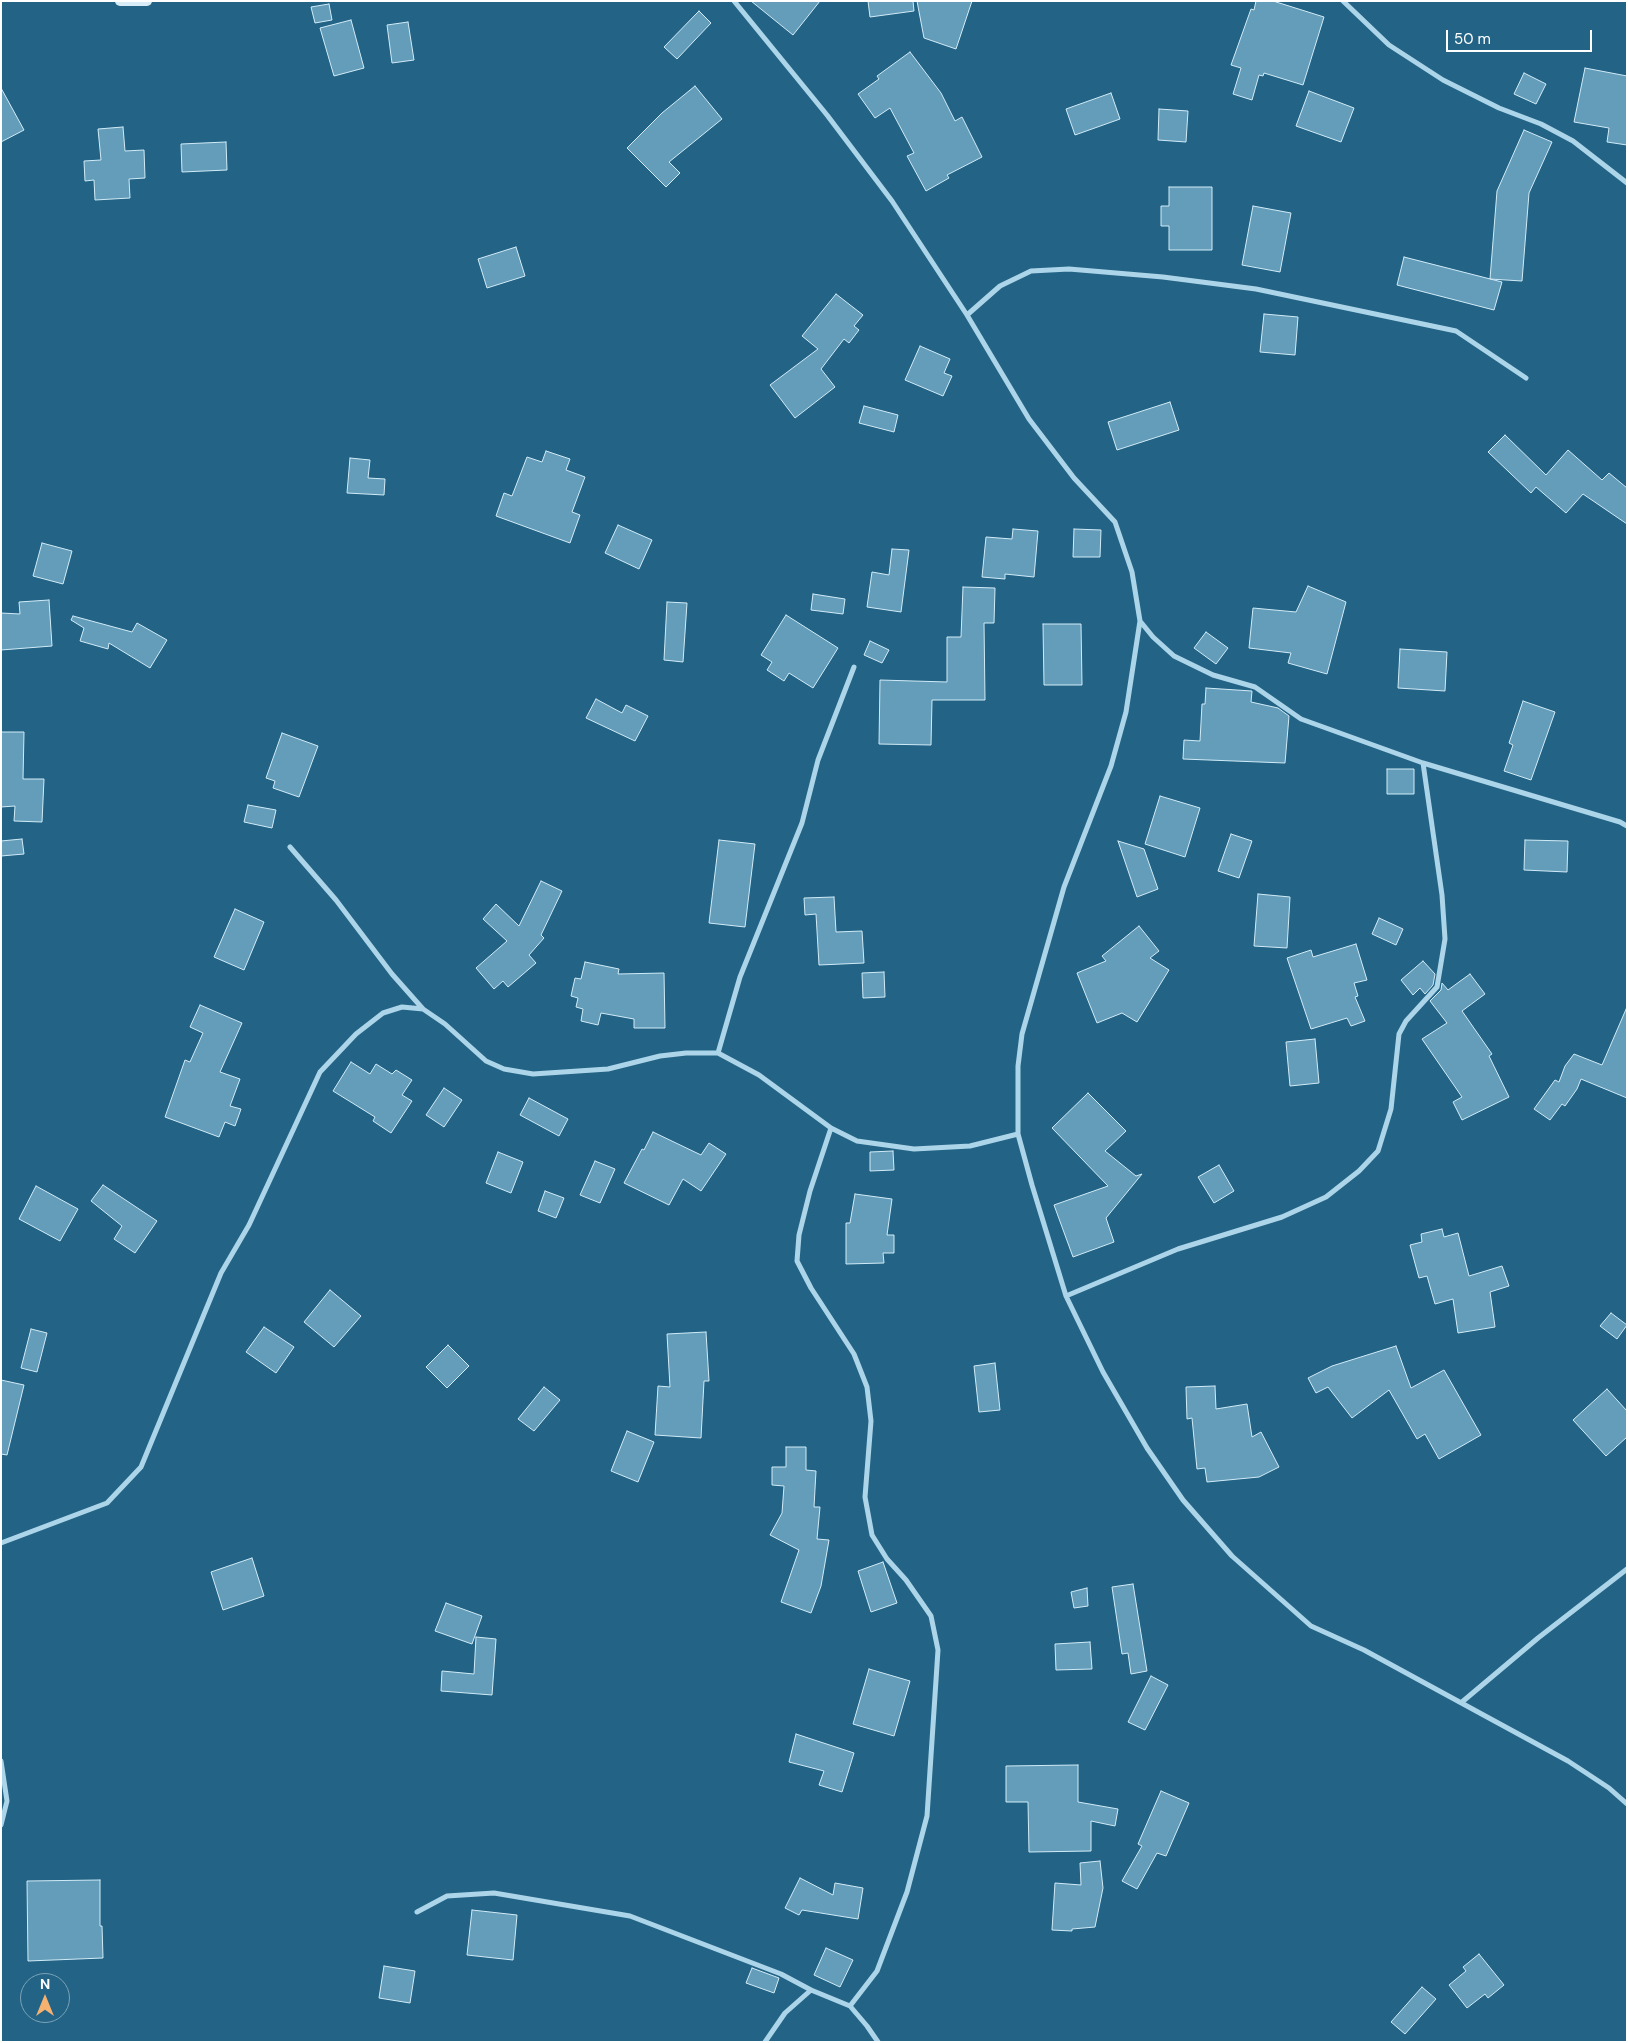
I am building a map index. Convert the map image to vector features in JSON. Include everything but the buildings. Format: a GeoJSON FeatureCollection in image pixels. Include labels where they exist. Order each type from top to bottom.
{"type":"FeatureCollection","features":[{"type":"Feature","properties":{"kind":"street"},"geometry":{"type":"LineString","coordinates":[[120,1],[147,1]]}},
{"type":"Feature","properties":{"kind":"street"},"geometry":{"type":"LineString","coordinates":[[734,1],[827,115],[892,201],[967,315],[1029,418],[1074,478],[1115,522],[1132,572],[1140,621],[1126,712],[1111,766],[1064,888],[1022,1034],[1018,1066],[1018,1134],[1066,1296],[1103,1372],[1147,1448],[1183,1500],[1232,1556],[1311,1626],[1364,1650],[1568,1761],[1609,1788],[1627,1804]]}},
{"type":"Feature","properties":{"kind":"street"},"geometry":{"type":"LineString","coordinates":[[1343,1],[1389,45],[1442,80],[1499,108],[1541,124],[1573,141],[1627,184]]}},
{"type":"Feature","properties":{"kind":"street"},"geometry":{"type":"LineString","coordinates":[[967,315],[1000,286],[1031,271],[1069,270],[1163,277],[1256,289],[1456,331],[1526,378]]}},
{"type":"Feature","properties":{"kind":"street"},"geometry":{"type":"LineString","coordinates":[[1140,621],[1153,637],[1174,656],[1213,675],[1255,687],[1301,719],[1423,763],[1627,826]]}},
{"type":"Feature","properties":{"kind":"street"},"geometry":{"type":"LineString","coordinates":[[718,1053],[740,977],[802,823],[818,760],[854,667]]}},
{"type":"Feature","properties":{"kind":"street"},"geometry":{"type":"LineString","coordinates":[[1066,1296],[1178,1249],[1282,1217],[1326,1197],[1359,1172],[1378,1151],[1391,1109],[1398,1034],[1406,1021],[1437,987],[1446,939],[1442,895],[1423,763]]}},
{"type":"Feature","properties":{"kind":"street"},"geometry":{"type":"LineString","coordinates":[[290,847],[336,900],[392,974],[423,1009],[445,1024],[486,1061],[504,1069],[533,1074],[608,1069],[660,1056],[686,1053],[718,1053],[759,1075],[831,1128],[857,1141],[914,1150],[970,1146],[1018,1134]]}},
{"type":"Feature","properties":{"kind":"street"},"geometry":{"type":"LineString","coordinates":[[1,1544],[107,1503],[141,1467],[221,1273],[253,1216],[320,1072],[356,1034],[383,1013],[402,1008],[423,1009]]}},
{"type":"Feature","properties":{"kind":"street"},"geometry":{"type":"LineString","coordinates":[[831,1128],[810,1192],[799,1235],[797,1261],[811,1288],[854,1354],[867,1387],[871,1422],[865,1497],[872,1535],[887,1559],[906,1580],[931,1616],[938,1650],[927,1816],[907,1892],[877,1971],[850,2006]]}},
{"type":"Feature","properties":{"kind":"street"},"geometry":{"type":"LineString","coordinates":[[1462,1702],[1538,1638],[1627,1569]]}},
{"type":"Feature","properties":{"kind":"street"},"geometry":{"type":"LineString","coordinates":[[1,1761],[7,1801],[1,1824]]}},
{"type":"Feature","properties":{"kind":"street"},"geometry":{"type":"LineString","coordinates":[[416,1912],[447,1896],[494,1893],[630,1916],[781,1974],[811,1990],[850,2006],[878,2042]]}},
{"type":"Feature","properties":{"kind":"street"},"geometry":{"type":"LineString","coordinates":[[765,2042],[785,2013],[811,1990]]}}]}
